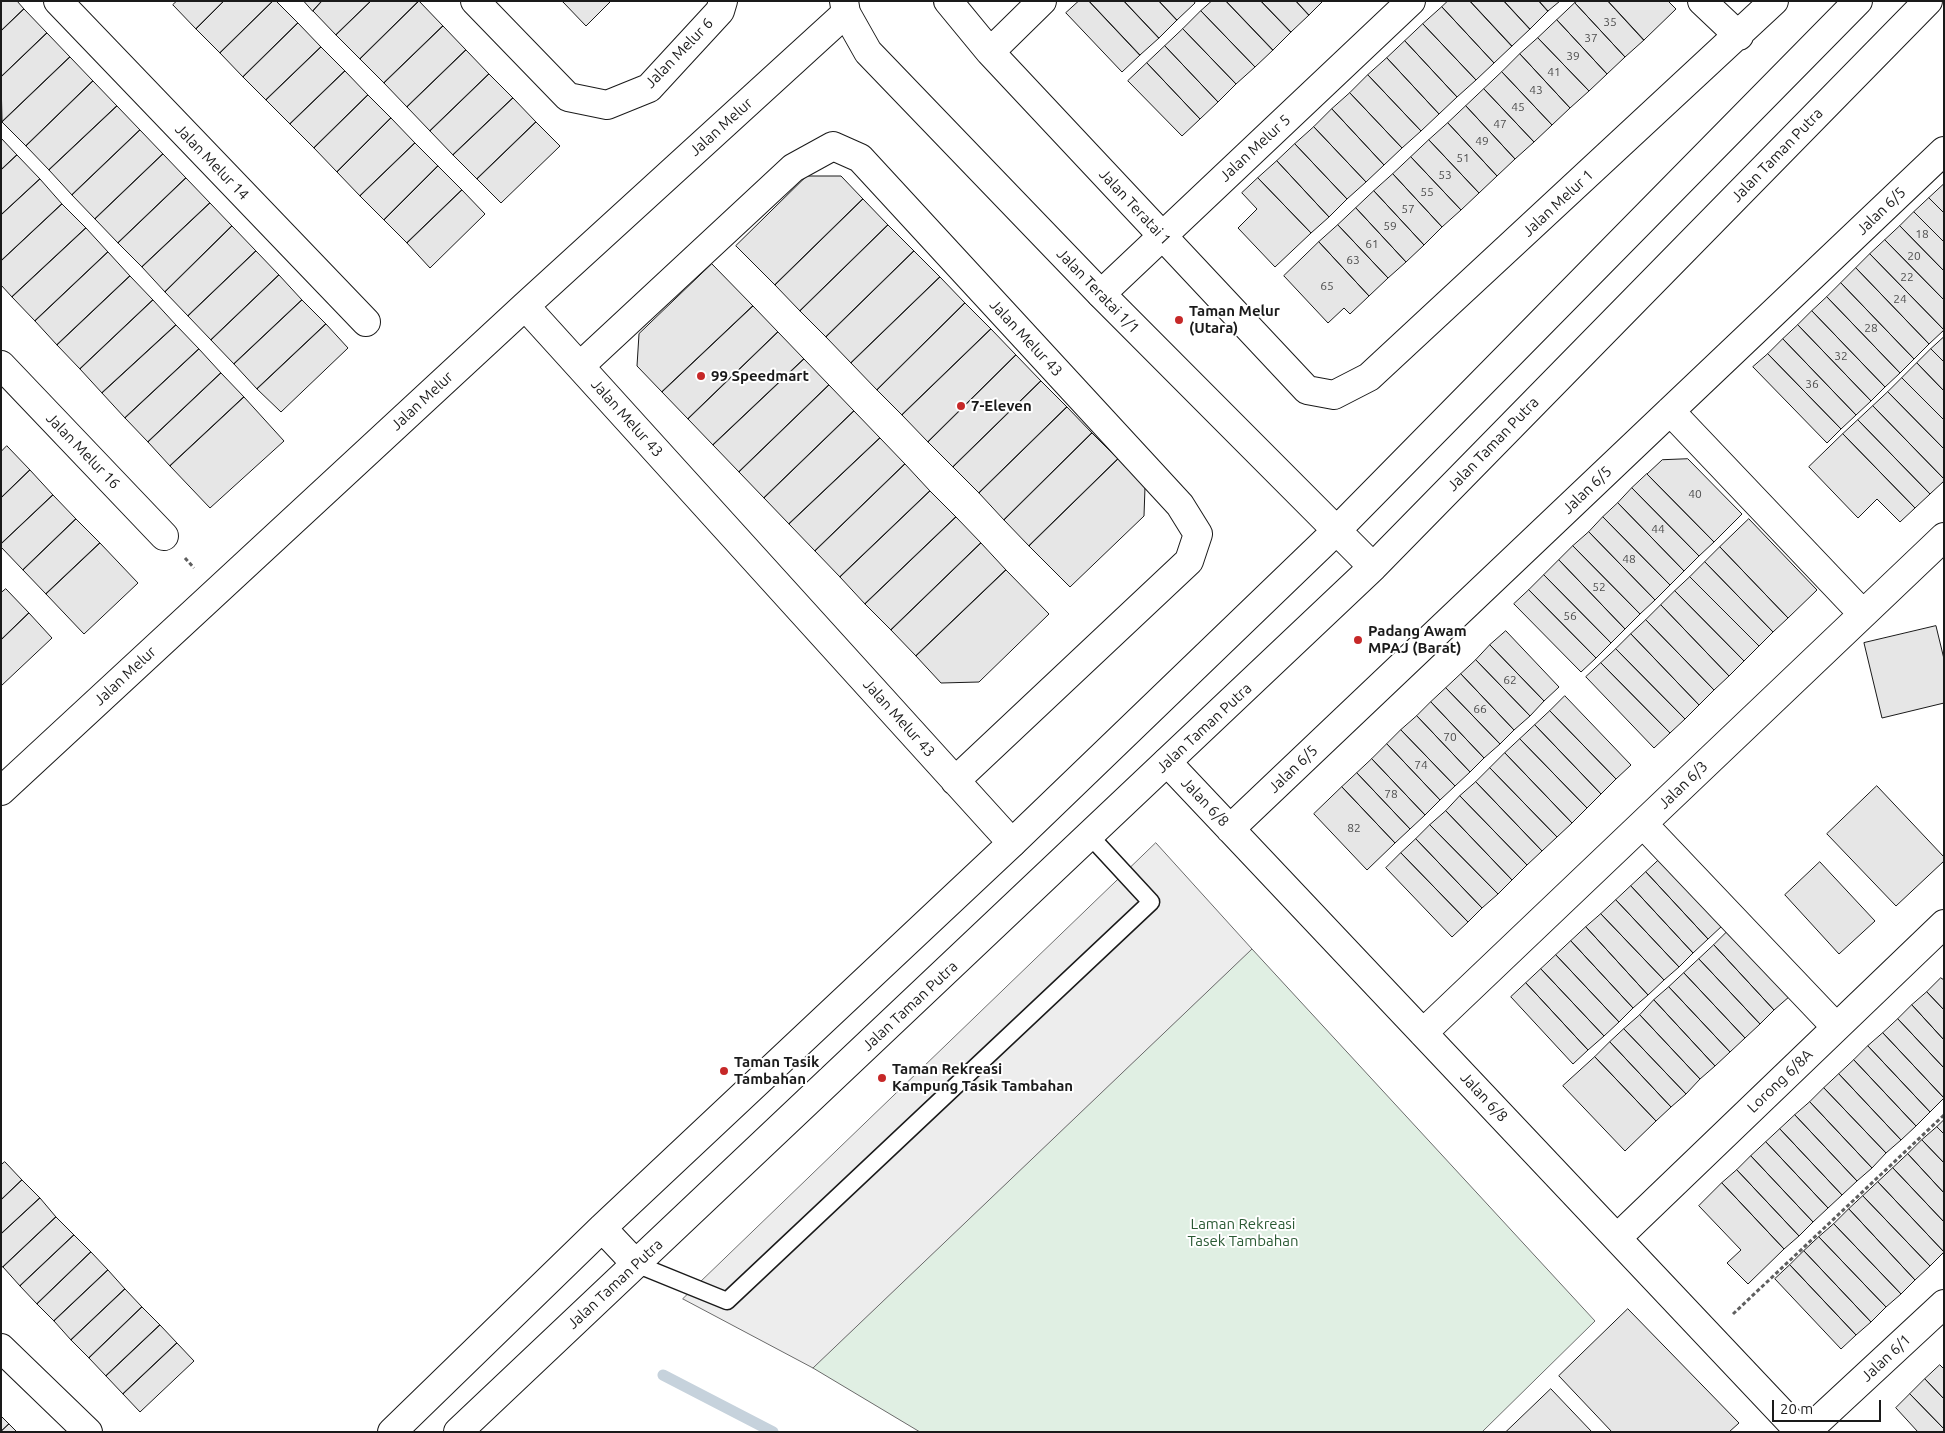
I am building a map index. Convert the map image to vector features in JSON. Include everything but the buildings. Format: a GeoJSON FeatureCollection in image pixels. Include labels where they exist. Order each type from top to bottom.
{"type":"FeatureCollection","features":[{"type":"Feature","properties":{"kind":"street","name":"Jalan Melur 14"},"geometry":{"type":"LineString","coordinates":[[58,1],[366,322]]}},
{"type":"Feature","properties":{"kind":"street","name":"Jalan Melur 6"},"geometry":{"type":"LineString","coordinates":[[475,1],[568,97],[607,104],[649,88],[720,11],[723,1]]}},
{"type":"Feature","properties":{"kind":"street","name":"Jalan Teratai 1"},"geometry":{"type":"LineString","coordinates":[[948,1],[990,52],[1307,390],[1334,395]]}},
{"type":"Feature","properties":{"kind":"street"},"geometry":{"type":"LineString","coordinates":[[990,52],[1042,1]]}},
{"type":"Feature","properties":{"kind":"street","name":"Jalan Melur 5"},"geometry":{"type":"LineString","coordinates":[[1101,294],[1411,1]]}},
{"type":"Feature","properties":{"kind":"street"},"geometry":{"type":"LineString","coordinates":[[1702,1],[1738,36]]}},
{"type":"Feature","properties":{"kind":"street","name":"Jalan Melur 1"},"geometry":{"type":"LineString","coordinates":[[1334,395],[1369,377],[1774,1]]}},
{"type":"Feature","properties":{"kind":"street"},"geometry":{"type":"LineString","coordinates":[[392,1432],[602,1228],[1012,843],[1336,531],[1858,1]]}},
{"type":"Feature","properties":{"kind":"street","name":"Jalan Taman Putra"},"geometry":{"type":"LineString","coordinates":[[458,1432],[1373,568],[1928,1]]}},
{"type":"Feature","properties":{"kind":"street","name":"Jalan Teratai 1/1"},"geometry":{"type":"LineString","coordinates":[[845,7],[868,52],[1101,294],[1373,568]]}},
{"type":"Feature","properties":{"kind":"street","name":"Jalan Melur"},"geometry":{"type":"LineString","coordinates":[[1,791],[845,7]]}},
{"type":"Feature","properties":{"kind":"street","name":"Jalan Melur 43"},"geometry":{"type":"LineString","coordinates":[[580,366],[793,168],[834,146],[860,158],[1180,505],[1198,534],[1189,560],[956,781]]}},
{"type":"Feature","properties":{"kind":"street","name":"Jalan 6/5"},"geometry":{"type":"LineString","coordinates":[[1230,829],[1944,152]]}},
{"type":"Feature","properties":{"kind":"street","name":"Jalan Melur 43"},"geometry":{"type":"LineString","coordinates":[[525,306],[1012,843]]}},
{"type":"Feature","properties":{"kind":"street","name":"Jalan Melur 16"},"geometry":{"type":"LineString","coordinates":[[1,365],[164,536]]}},
{"type":"Feature","properties":{"kind":"street"},"geometry":{"type":"LineString","coordinates":[[1670,411],[1863,614]]}},
{"type":"Feature","properties":{"kind":"street","name":"Jalan 6/3"},"geometry":{"type":"LineString","coordinates":[[1423,1033],[1944,537]]}},
{"type":"Feature","properties":{"kind":"street","name":"Jalan 6/8"},"geometry":{"type":"LineString","coordinates":[[1167,762],[1800,1432]]}},
{"type":"Feature","properties":{"kind":"street"},"geometry":{"type":"LineString","coordinates":[[1643,824],[1836,1027]]}},
{"type":"Feature","properties":{"kind":"street","name":"Lorong 6/8A"},"geometry":{"type":"LineString","coordinates":[[1617,1238],[1944,924]]}},
{"type":"Feature","properties":{"kind":"street"},"geometry":{"type":"LineString","coordinates":[[602,1228],[636,1264]]}},
{"type":"Feature","properties":{"kind":"street","name":"Jalan 6/1"},"geometry":{"type":"LineString","coordinates":[[1806,1432],[1944,1304]]}},
{"type":"Feature","properties":{"kind":"street"},"geometry":{"type":"LineString","coordinates":[[1,1348],[88,1432]]}},
{"type":"Feature","properties":{"kind":"lane"},"geometry":{"type":"LineString","coordinates":[[636,1264],[726,1301],[1129,922],[1150,902],[1090,836]]}},
{"type":"Feature","properties":{"kind":"path"},"geometry":{"type":"LineString","coordinates":[[164,536],[217,592]]}},
{"type":"Feature","properties":{"kind":"path"},"geometry":{"type":"LineString","coordinates":[[1710,1336],[1944,1115]]}},
{"type":"Feature","properties":{"kind":"green space","name":"Laman Rekreasi Tasek Tambahan"},"geometry":{"type":"Polygon","coordinates":[[[1252,949],[1595,1321],[1482,1432],[920,1432],[813,1368],[1252,949]]]}},
{"type":"Feature","properties":{"kind":"shaded area"},"geometry":{"type":"Polygon","coordinates":[[[1156,843],[1252,949],[813,1368],[683,1299],[1156,843]]]}},
{"type":"Feature","properties":{"kind":"waterway"},"geometry":{"type":"LineString","coordinates":[[663,1375],[773,1432]]}},
{"type":"Feature","properties":{"kind":"place","name":"Taman Melur (Utara)"},"geometry":{"type":"Point","coordinates":[1179,320]}},
{"type":"Feature","properties":{"kind":"place","name":"99 Speedmart"},"geometry":{"type":"Point","coordinates":[701,376]}},
{"type":"Feature","properties":{"kind":"place","name":"7-Eleven"},"geometry":{"type":"Point","coordinates":[961,406]}},
{"type":"Feature","properties":{"kind":"place","name":"Padang Awam MPAJ (Barat)"},"geometry":{"type":"Point","coordinates":[1358,640]}},
{"type":"Feature","properties":{"kind":"place","name":"Taman Tasik Tambahan"},"geometry":{"type":"Point","coordinates":[724,1071]}},
{"type":"Feature","properties":{"kind":"place","name":"Taman Rekreasi Kampung Tasik Tambahan"},"geometry":{"type":"Point","coordinates":[882,1078]}}]}
